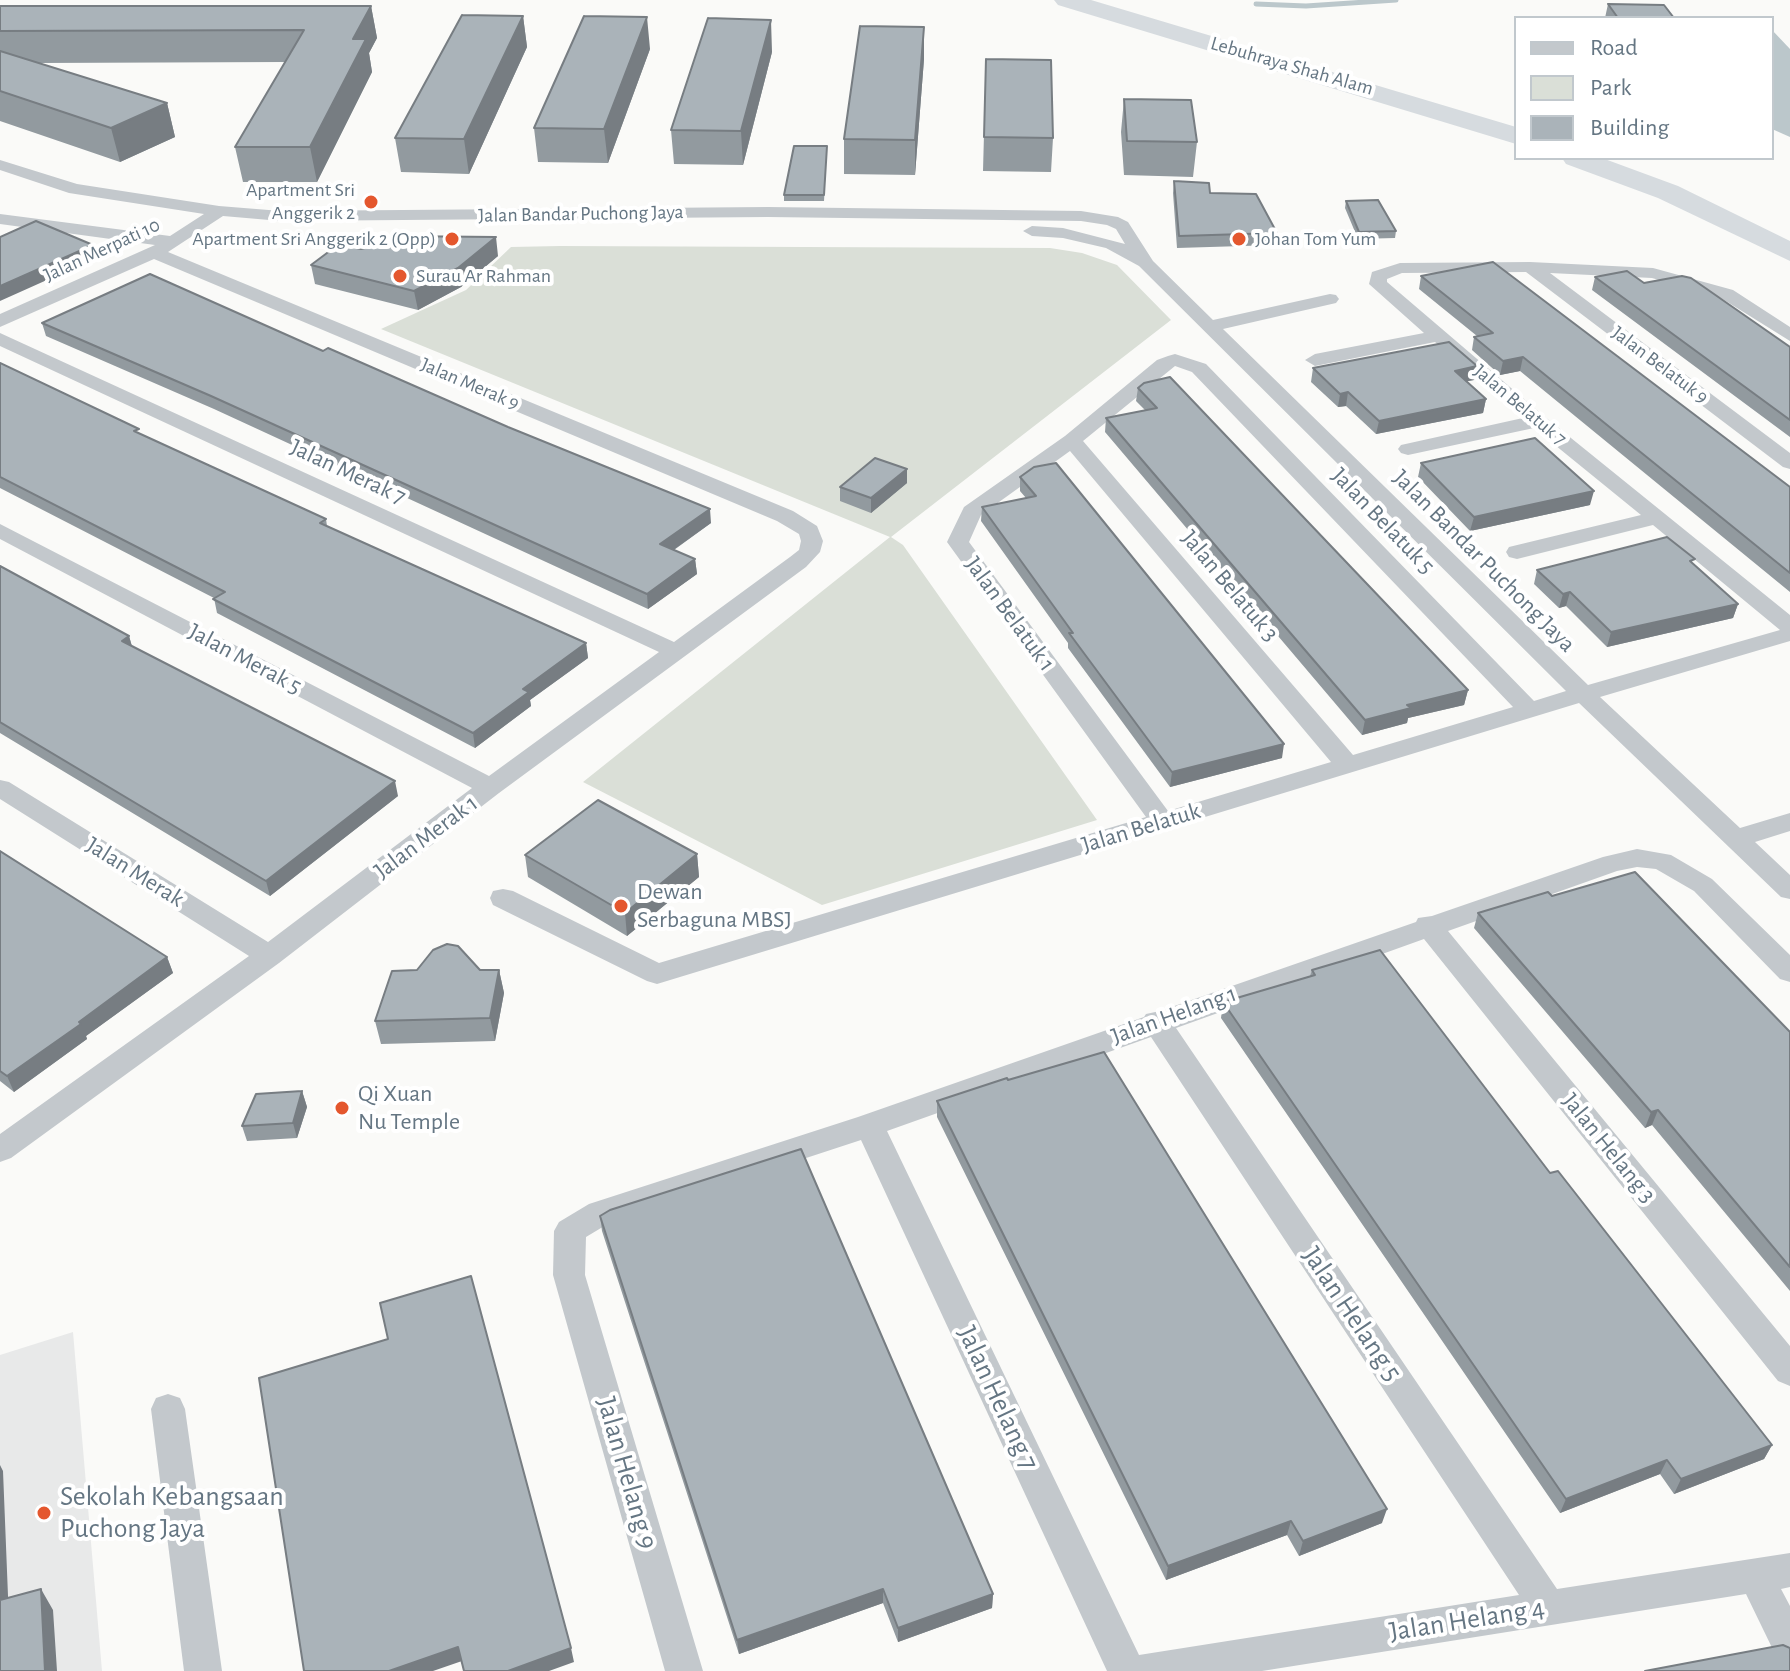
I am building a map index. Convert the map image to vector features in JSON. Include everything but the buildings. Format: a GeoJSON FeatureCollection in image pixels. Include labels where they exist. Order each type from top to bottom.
{"type":"FeatureCollection","features":[{"type":"Feature","properties":{"kind":"highway","name":"Lebuhraya Shah Alam"},"geometry":{"type":"LineString","coordinates":[[1066,0],[1514,135]]}},
{"type":"Feature","properties":{"kind":"highway","name":"Lebuhraya Shah Alam"},"geometry":{"type":"LineString","coordinates":[[1131,0],[1430,88],[1514,117]]}},
{"type":"Feature","properties":{"kind":"highway"},"geometry":{"type":"LineString","coordinates":[[1581,160],[1668,192],[1790,252]]}},
{"type":"Feature","properties":{"kind":"highway"},"geometry":{"type":"LineString","coordinates":[[1639,160],[1681,174],[1790,224]]}},
{"type":"Feature","properties":{"kind":"street","name":"Jalan Bandar Puchong Jaya"},"geometry":{"type":"LineString","coordinates":[[0,165],[75,189],[219,211],[352,217],[709,212],[1081,216],[1112,221],[1122,226],[1146,264]]}},
{"type":"Feature","properties":{"kind":"street","name":"Jalan Bandar Puchong Jaya"},"geometry":{"type":"LineString","coordinates":[[0,182],[63,201],[203,224],[268,230],[765,226],[1038,231],[1112,244],[1146,264],[1583,694],[1790,890]]}},
{"type":"Feature","properties":{"kind":"street","name":"Jalan Merpati 10"},"geometry":{"type":"LineString","coordinates":[[0,321],[154,253],[219,211]]}},
{"type":"Feature","properties":{"kind":"street"},"geometry":{"type":"LineString","coordinates":[[0,219],[173,242]]}},
{"type":"Feature","properties":{"kind":"street"},"geometry":{"type":"LineString","coordinates":[[0,234],[29,222]]}},
{"type":"Feature","properties":{"kind":"street","name":"Jalan Merak 9"},"geometry":{"type":"LineString","coordinates":[[154,253],[785,516]]}},
{"type":"Feature","properties":{"kind":"street"},"geometry":{"type":"LineString","coordinates":[[1530,267],[1653,273],[1727,294],[1790,335]]}},
{"type":"Feature","properties":{"kind":"street","name":"Jalan Belatuk 7"},"geometry":{"type":"LineString","coordinates":[[1530,267],[1400,268],[1378,276],[1378,284],[1538,421],[1790,626]]}},
{"type":"Feature","properties":{"kind":"street","name":"Jalan Belatuk 9"},"geometry":{"type":"LineString","coordinates":[[1530,267],[1790,463]]}},
{"type":"Feature","properties":{"kind":"street"},"geometry":{"type":"LineString","coordinates":[[1210,326],[1330,299]]}},
{"type":"Feature","properties":{"kind":"street"},"geometry":{"type":"LineString","coordinates":[[1315,360],[1439,336]]}},
{"type":"Feature","properties":{"kind":"street","name":"Jalan Merak 7"},"geometry":{"type":"LineString","coordinates":[[0,339],[675,651]]}},
{"type":"Feature","properties":{"kind":"street","name":"Jalan Belatuk 1"},"geometry":{"type":"LineString","coordinates":[[1162,821],[958,542],[972,512],[1072,440],[1164,364],[1175,360],[1199,368]]}},
{"type":"Feature","properties":{"kind":"street","name":"Jalan Belatuk 5"},"geometry":{"type":"LineString","coordinates":[[1199,368],[1529,710]]}},
{"type":"Feature","properties":{"kind":"street"},"geometry":{"type":"LineString","coordinates":[[1408,449],[1538,421]]}},
{"type":"Feature","properties":{"kind":"street","name":"Jalan Belatuk 3"},"geometry":{"type":"LineString","coordinates":[[1072,440],[1349,767]]}},
{"type":"Feature","properties":{"kind":"street","name":"Jalan Merak 1"},"geometry":{"type":"LineString","coordinates":[[4,1142],[269,956],[490,787],[809,552],[812,541],[809,531],[785,516]]}},
{"type":"Feature","properties":{"kind":"street"},"geometry":{"type":"LineString","coordinates":[[1517,552],[1657,518]]}},
{"type":"Feature","properties":{"kind":"street","name":"Jalan Merak 5"},"geometry":{"type":"LineString","coordinates":[[0,530],[490,787]]}},
{"type":"Feature","properties":{"kind":"street","name":"Jalan Belatuk"},"geometry":{"type":"LineString","coordinates":[[503,898],[657,974],[1790,634]]}},
{"type":"Feature","properties":{"kind":"street","name":"Jalan Merak"},"geometry":{"type":"LineString","coordinates":[[0,788],[269,956]]}},
{"type":"Feature","properties":{"kind":"street"},"geometry":{"type":"LineString","coordinates":[[1737,838],[1790,822]]}},
{"type":"Feature","properties":{"kind":"street","name":"Jalan Helang 1"},"geometry":{"type":"LineString","coordinates":[[569,1275],[570,1231],[600,1213],[869,1125],[1428,925],[1612,863],[1637,858],[1662,861],[1703,885],[1790,972]]}},
{"type":"Feature","properties":{"kind":"street","name":"Jalan Helang 3"},"geometry":{"type":"LineString","coordinates":[[1428,925],[1790,1371]]}},
{"type":"Feature","properties":{"kind":"street","name":"Jalan Helang 5"},"geometry":{"type":"LineString","coordinates":[[1156,1021],[1548,1607]]}},
{"type":"Feature","properties":{"kind":"street","name":"Jalan Helang 7"},"geometry":{"type":"LineString","coordinates":[[869,1125],[1127,1671]]}},
{"type":"Feature","properties":{"kind":"street","name":"Jalan Helang 9"},"geometry":{"type":"LineString","coordinates":[[569,1275],[684,1671]]}},
{"type":"Feature","properties":{"kind":"street"},"geometry":{"type":"LineString","coordinates":[[168,1409],[203,1671]]}},
{"type":"Feature","properties":{"kind":"street"},"geometry":{"type":"LineString","coordinates":[[1773,1573],[1790,1645]]}},
{"type":"Feature","properties":{"kind":"street","name":"Jalan Helang 4"},"geometry":{"type":"LineString","coordinates":[[1145,1671],[1773,1573]]}},
{"type":"Feature","properties":{"kind":"shaded area"},"geometry":{"type":"Polygon","coordinates":[[[1774,32],[1790,49],[1790,137],[1774,130],[1774,32]]]}},
{"type":"Feature","properties":{"kind":"shaded area","name":"Sekolah Kebangsaan Puchong Jaya"},"geometry":{"type":"Polygon","coordinates":[[[73,1332],[102,1671],[0,1671],[0,1355],[73,1332]]]}},
{"type":"Feature","properties":{"kind":"green space"},"geometry":{"type":"Polygon","coordinates":[[[511,247],[1050,248],[1082,253],[1117,265],[1171,320],[891,537],[903,545],[1097,820],[822,905],[583,782],[890,537],[381,329],[466,290],[511,247]]]}},
{"type":"Feature","properties":{"kind":"waterway"},"geometry":{"type":"LineString","coordinates":[[1256,4],[1306,6],[1396,0]]}},
{"type":"Feature","properties":{"kind":"place","name":"Apartment Sri Anggerik 2"},"geometry":{"type":"Point","coordinates":[371,202]}},
{"type":"Feature","properties":{"kind":"place","name":"Apartment Sri Anggerik 2 (Opp)"},"geometry":{"type":"Point","coordinates":[452,239]}},
{"type":"Feature","properties":{"kind":"place","name":"Johan Tom Yum"},"geometry":{"type":"Point","coordinates":[1239,239]}},
{"type":"Feature","properties":{"kind":"place","name":"Surau Ar Rahman"},"geometry":{"type":"Point","coordinates":[400,276]}},
{"type":"Feature","properties":{"kind":"place","name":"Dewan Serbaguna MBSJ"},"geometry":{"type":"Point","coordinates":[621,906]}},
{"type":"Feature","properties":{"kind":"place","name":"Qi Xuan Nu Temple"},"geometry":{"type":"Point","coordinates":[342,1108]}},
{"type":"Feature","properties":{"kind":"place","name":"Sekolah Kebangsaan Puchong Jaya"},"geometry":{"type":"Point","coordinates":[44,1513]}}]}
